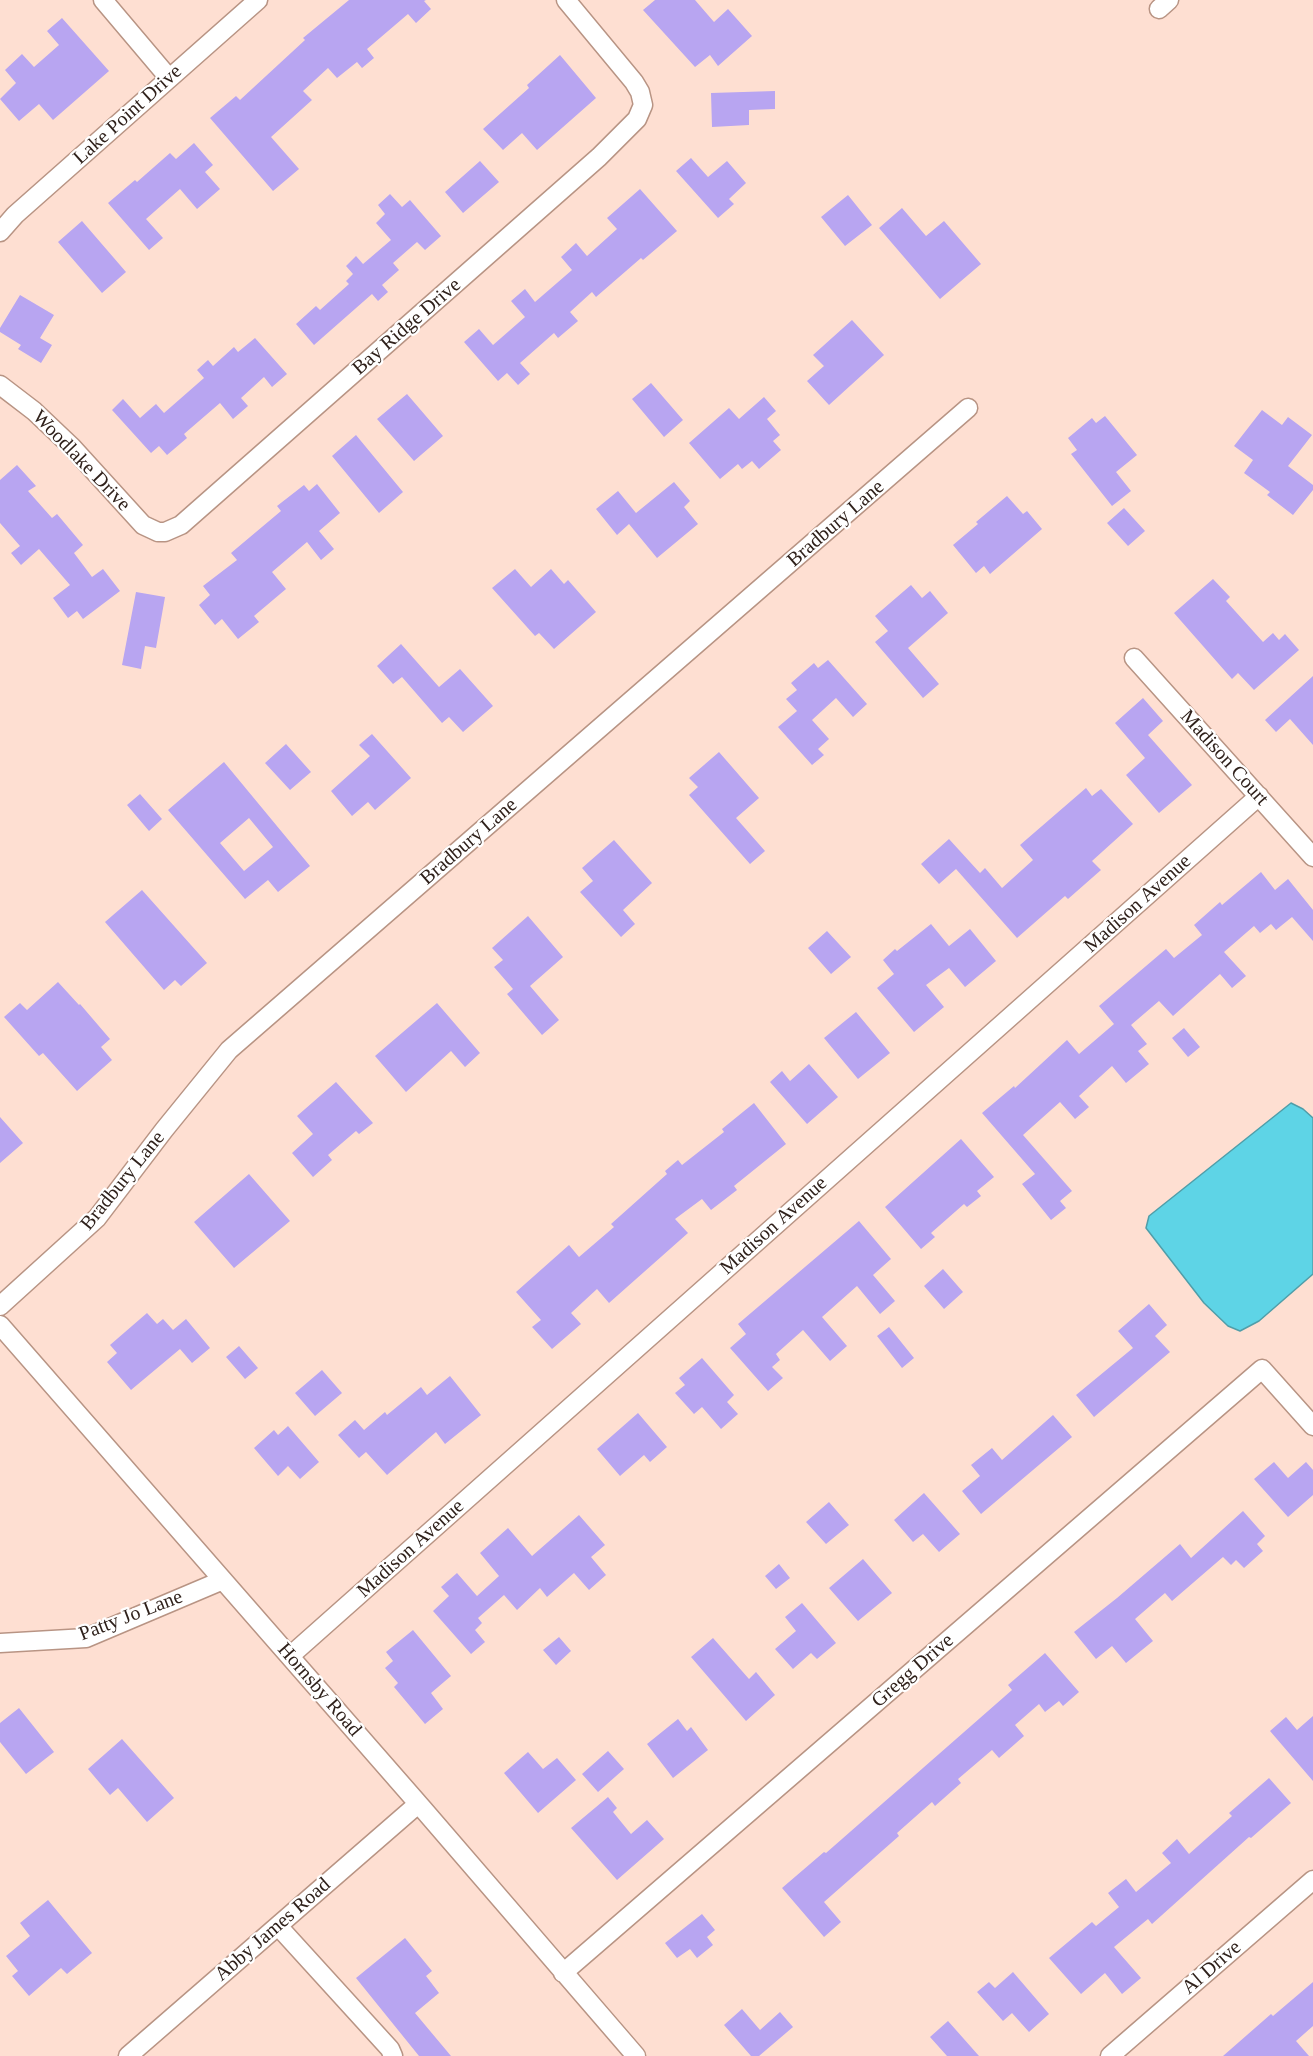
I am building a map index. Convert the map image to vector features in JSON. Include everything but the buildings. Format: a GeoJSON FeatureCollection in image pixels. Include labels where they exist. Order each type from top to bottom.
{"type":"FeatureCollection","features":[{"type":"Feature","properties":{"kind":"street"},"geometry":{"type":"LineString","coordinates":[[103,0],[169,78]]}},
{"type":"Feature","properties":{"kind":"street","name":"Lake Point Drive"},"geometry":{"type":"LineString","coordinates":[[0,232],[15,215],[258,0]]}},
{"type":"Feature","properties":{"kind":"street","name":"Bay Ridge Drive"},"geometry":{"type":"LineString","coordinates":[[165,532],[181,525],[625,134],[641,112],[643,105],[640,92],[566,0]]}},
{"type":"Feature","properties":{"kind":"street","name":"Woodlake Drive"},"geometry":{"type":"LineString","coordinates":[[0,385],[34,411],[72,447],[143,525],[158,532],[165,532]]}},
{"type":"Feature","properties":{"kind":"street","name":"Bradbury Lane"},"geometry":{"type":"LineString","coordinates":[[0,1306],[97,1218],[229,1050],[968,408]]}},
{"type":"Feature","properties":{"kind":"street","name":"Madison Court"},"geometry":{"type":"LineString","coordinates":[[1134,658],[1313,857]]}},
{"type":"Feature","properties":{"kind":"street","name":"Madison Avenue"},"geometry":{"type":"LineString","coordinates":[[290,1656],[1258,796]]}},
{"type":"Feature","properties":{"kind":"street","name":"Hornsby Road"},"geometry":{"type":"LineString","coordinates":[[0,1325],[636,2056]]}},
{"type":"Feature","properties":{"kind":"street","name":"Gregg Drive"},"geometry":{"type":"LineString","coordinates":[[563,1973],[1262,1369],[1313,1426]]}},
{"type":"Feature","properties":{"kind":"street","name":"Patty Jo Lane"},"geometry":{"type":"LineString","coordinates":[[0,1644],[86,1638],[223,1580]]}},
{"type":"Feature","properties":{"kind":"street","name":"Abby James Road"},"geometry":{"type":"LineString","coordinates":[[128,2056],[418,1804]]}},
{"type":"Feature","properties":{"kind":"street","name":"Al Drive"},"geometry":{"type":"LineString","coordinates":[[1110,2056],[1313,1880]]}},
{"type":"Feature","properties":{"kind":"street"},"geometry":{"type":"LineString","coordinates":[[278,1926],[390,2049],[393,2056]]}},
{"type":"Feature","properties":{"kind":"water"},"geometry":{"type":"Polygon","coordinates":[[[1291,1103],[1303,1109],[1313,1118],[1313,1274],[1259,1321],[1240,1331],[1228,1326],[1204,1303],[1146,1228],[1149,1216],[1291,1103]]]}}]}
